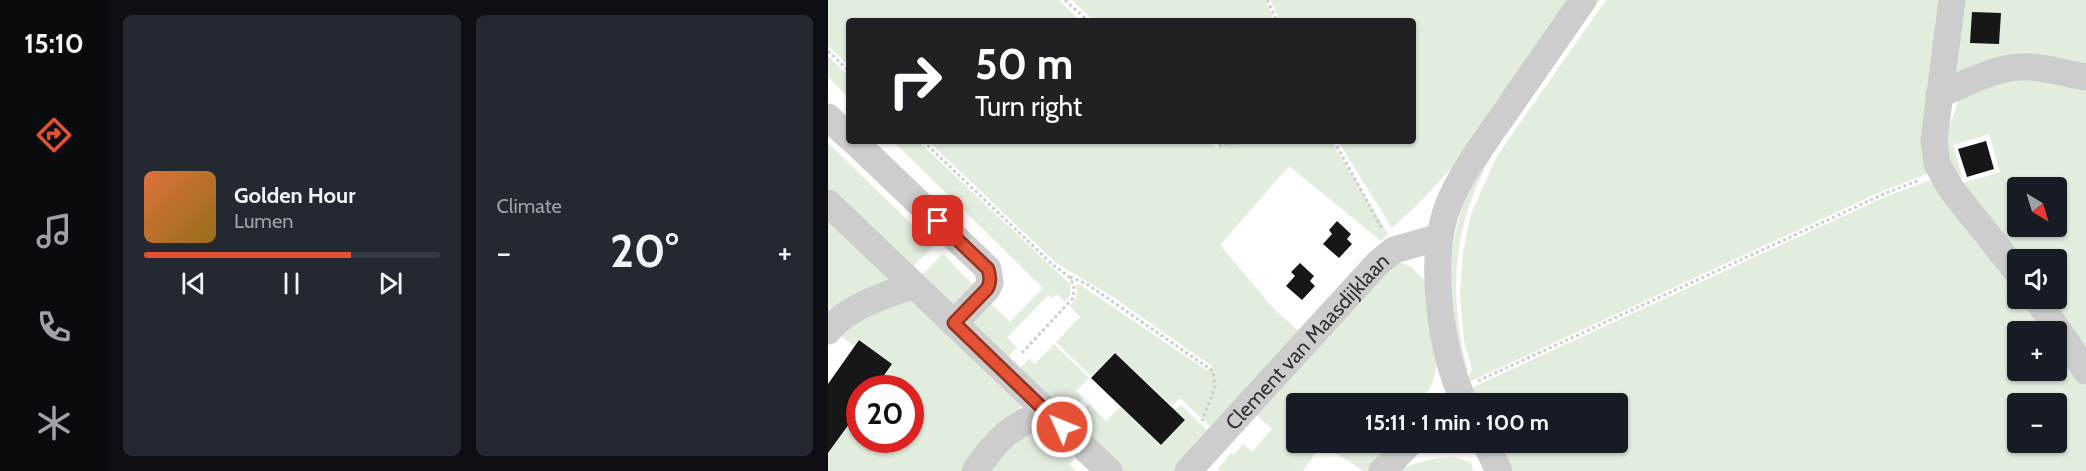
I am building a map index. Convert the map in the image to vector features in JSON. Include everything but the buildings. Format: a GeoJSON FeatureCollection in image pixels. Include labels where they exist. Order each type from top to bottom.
{"type":"FeatureCollection","features":[{"type":"Feature","properties":{"kind":"street"},"geometry":{"type":"LineString","coordinates":[[1461,393],[1445,342],[1438,268],[1440,237],[1449,204],[1458,184],[1481,147],[1583,0]]}},
{"type":"Feature","properties":{"kind":"street"},"geometry":{"type":"LineString","coordinates":[[1952,0],[1934,140],[1937,164],[1951,189],[2007,259]]}},
{"type":"Feature","properties":{"kind":"street"},"geometry":{"type":"LineString","coordinates":[[1939,94],[1991,73],[2029,67],[2086,77]]}},
{"type":"Feature","properties":{"kind":"street"},"geometry":{"type":"LineString","coordinates":[[828,117],[846,134]]}},
{"type":"Feature","properties":{"kind":"street"},"geometry":{"type":"LineString","coordinates":[[857,144],[988,269],[990,283],[987,289],[954,323]]}},
{"type":"Feature","properties":{"kind":"street"},"geometry":{"type":"LineString","coordinates":[[828,203],[1108,471]]}},
{"type":"Feature","properties":{"kind":"street","name":"Clement van Maasdijklaan"},"geometry":{"type":"LineString","coordinates":[[1188,471],[1378,262],[1394,250],[1440,237]]}},
{"type":"Feature","properties":{"kind":"street"},"geometry":{"type":"LineString","coordinates":[[828,332],[843,316],[914,285]]}},
{"type":"Feature","properties":{"kind":"street"},"geometry":{"type":"LineString","coordinates":[[2044,309],[2086,371]]}},
{"type":"Feature","properties":{"kind":"street"},"geometry":{"type":"LineString","coordinates":[[975,471],[988,451],[1008,431],[1029,418],[1047,412]]}},
{"type":"Feature","properties":{"kind":"street"},"geometry":{"type":"LineString","coordinates":[[1382,471],[1400,453]]}},
{"type":"Feature","properties":{"kind":"street"},"geometry":{"type":"LineString","coordinates":[[1490,453],[1499,471]]}},
{"type":"Feature","properties":{"kind":"path"},"geometry":{"type":"LineString","coordinates":[[1065,0],[1085,18]]}},
{"type":"Feature","properties":{"kind":"path"},"geometry":{"type":"LineString","coordinates":[[1267,0],[1276,18]]}},
{"type":"Feature","properties":{"kind":"path"},"geometry":{"type":"LineString","coordinates":[[828,51],[846,68]]}},
{"type":"Feature","properties":{"kind":"path"},"geometry":{"type":"LineString","coordinates":[[926,144],[1053,265],[1068,276],[1087,284],[1213,371],[1215,387],[1202,422],[1218,437]]}},
{"type":"Feature","properties":{"kind":"path"},"geometry":{"type":"LineString","coordinates":[[1336,144],[1394,250]]}},
{"type":"Feature","properties":{"kind":"path"},"geometry":{"type":"LineString","coordinates":[[1470,393],[1886,193],[1942,173]]}},
{"type":"Feature","properties":{"kind":"path"},"geometry":{"type":"LineString","coordinates":[[1005,372],[1073,298],[1074,285],[1068,276]]}},
{"type":"Feature","properties":{"kind":"green space"},"geometry":{"type":"Polygon","coordinates":[[[828,0],[1059,0],[1078,18],[846,18],[846,63],[828,46],[828,0]]]}},
{"type":"Feature","properties":{"kind":"green space"},"geometry":{"type":"Polygon","coordinates":[[[1072,0],[1265,0],[1274,18],[1091,18],[1072,0]]]}},
{"type":"Feature","properties":{"kind":"green space"},"geometry":{"type":"Polygon","coordinates":[[[1270,0],[1574,0],[1475,143],[1418,204],[1392,228],[1340,144],[1416,144],[1416,18],[1279,18],[1270,0]]]}},
{"type":"Feature","properties":{"kind":"green space"},"geometry":{"type":"Polygon","coordinates":[[[1592,0],[1600,0],[1502,139],[1480,179],[1469,206],[1462,232],[1456,287],[1461,342],[1468,370],[1466,373],[1457,357],[1449,299],[1452,248],[1461,210],[1478,169],[1592,0]]]}},
{"type":"Feature","properties":{"kind":"green space"},"geometry":{"type":"Polygon","coordinates":[[[1606,0],[1944,0],[1930,173],[1885,190],[1467,383],[1465,380],[1472,371],[1464,340],[1460,294],[1463,251],[1471,214],[1497,156],[1606,0]]]}},
{"type":"Feature","properties":{"kind":"green space"},"geometry":{"type":"Polygon","coordinates":[[[1960,0],[2086,0],[2086,72],[1956,76],[1960,0]]]}},
{"type":"Feature","properties":{"kind":"green space"},"geometry":{"type":"Polygon","coordinates":[[[828,56],[846,73],[846,95],[828,77],[828,56]]]}},
{"type":"Feature","properties":{"kind":"green space"},"geometry":{"type":"Polygon","coordinates":[[[1999,77],[2086,82],[2086,360],[2067,332],[2067,321],[2059,321],[2051,309],[2067,309],[2067,249],[2009,249],[1956,185],[2000,172],[1989,134],[1953,145],[1963,179],[1954,181],[1950,174],[1947,133],[1960,97],[1999,77]]]}},
{"type":"Feature","properties":{"kind":"green space"},"geometry":{"type":"Polygon","coordinates":[[[828,143],[934,246],[913,266],[828,191],[828,143]]]}},
{"type":"Feature","properties":{"kind":"green space"},"geometry":{"type":"Polygon","coordinates":[[[896,144],[921,144],[1070,284],[1070,296],[1065,302],[1057,294],[1052,298],[1048,295],[1007,338],[1017,347],[1005,360],[968,324],[988,303],[1010,322],[1043,288],[896,144]]]}},
{"type":"Feature","properties":{"kind":"green space"},"geometry":{"type":"Polygon","coordinates":[[[931,144],[1212,144],[1217,148],[1222,144],[1333,144],[1388,234],[1381,241],[1289,166],[1220,245],[1274,309],[1300,332],[1213,429],[1180,398],[1172,406],[1115,352],[1091,376],[1056,342],[1080,317],[1070,306],[1076,297],[1076,285],[1079,284],[1206,370],[1213,367],[1113,297],[1056,263],[931,144]]]}},
{"type":"Feature","properties":{"kind":"green space"},"geometry":{"type":"Polygon","coordinates":[[[1931,180],[2007,271],[2007,309],[2036,309],[2046,321],[2007,321],[2007,381],[2067,381],[2067,352],[2086,381],[2086,471],[1508,471],[1499,453],[1628,453],[1628,393],[1471,393],[1469,389],[1887,196],[1931,180]]]}},
{"type":"Feature","properties":{"kind":"green space"},"geometry":{"type":"Polygon","coordinates":[[[828,214],[890,278],[888,283],[828,320],[828,214]]]}},
{"type":"Feature","properties":{"kind":"green space"},"geometry":{"type":"Polygon","coordinates":[[[943,254],[976,288],[958,312],[922,275],[943,254]]]}},
{"type":"Feature","properties":{"kind":"green space"},"geometry":{"type":"Polygon","coordinates":[[[1402,263],[1411,267],[1427,283],[1439,358],[1432,384],[1426,393],[1286,393],[1286,453],[1316,453],[1303,471],[1220,471],[1218,469],[1231,453],[1234,455],[1243,444],[1252,452],[1272,429],[1256,415],[1394,264],[1402,263]]]}},
{"type":"Feature","properties":{"kind":"green space"},"geometry":{"type":"Polygon","coordinates":[[[905,300],[915,302],[1020,400],[1020,413],[967,471],[828,471],[828,454],[846,429],[846,453],[924,453],[924,375],[885,375],[893,364],[859,339],[854,346],[841,336],[840,328],[905,300]]]}},
{"type":"Feature","properties":{"kind":"green space"},"geometry":{"type":"Polygon","coordinates":[[[1054,344],[1089,378],[1076,391],[1083,398],[1067,414],[1017,371],[1029,359],[1035,364],[1054,344]]]}},
{"type":"Feature","properties":{"kind":"green space"},"geometry":{"type":"Polygon","coordinates":[[[1089,404],[1106,421],[1120,407],[1161,446],[1186,420],[1175,410],[1181,405],[1210,433],[1175,471],[1122,471],[1074,420],[1089,404]]]}},
{"type":"Feature","properties":{"kind":"green space"},"geometry":{"type":"Polygon","coordinates":[[[1039,427],[1049,429],[1074,450],[1071,454],[1075,458],[1069,464],[1076,471],[986,471],[988,460],[1039,427]]]}},
{"type":"Feature","properties":{"kind":"green space"},"geometry":{"type":"Polygon","coordinates":[[[1336,453],[1384,453],[1371,471],[1363,471],[1336,453]]]}},
{"type":"Feature","properties":{"kind":"green space"},"geometry":{"type":"Polygon","coordinates":[[[1453,457],[1471,462],[1473,471],[1399,471],[1425,461],[1453,457]]]}},
{"type":"Feature","properties":{"kind":"route"},"geometry":{"type":"LineString","coordinates":[[938,221],[988,269],[990,276],[987,289],[954,323],[1062,427]]}}]}
